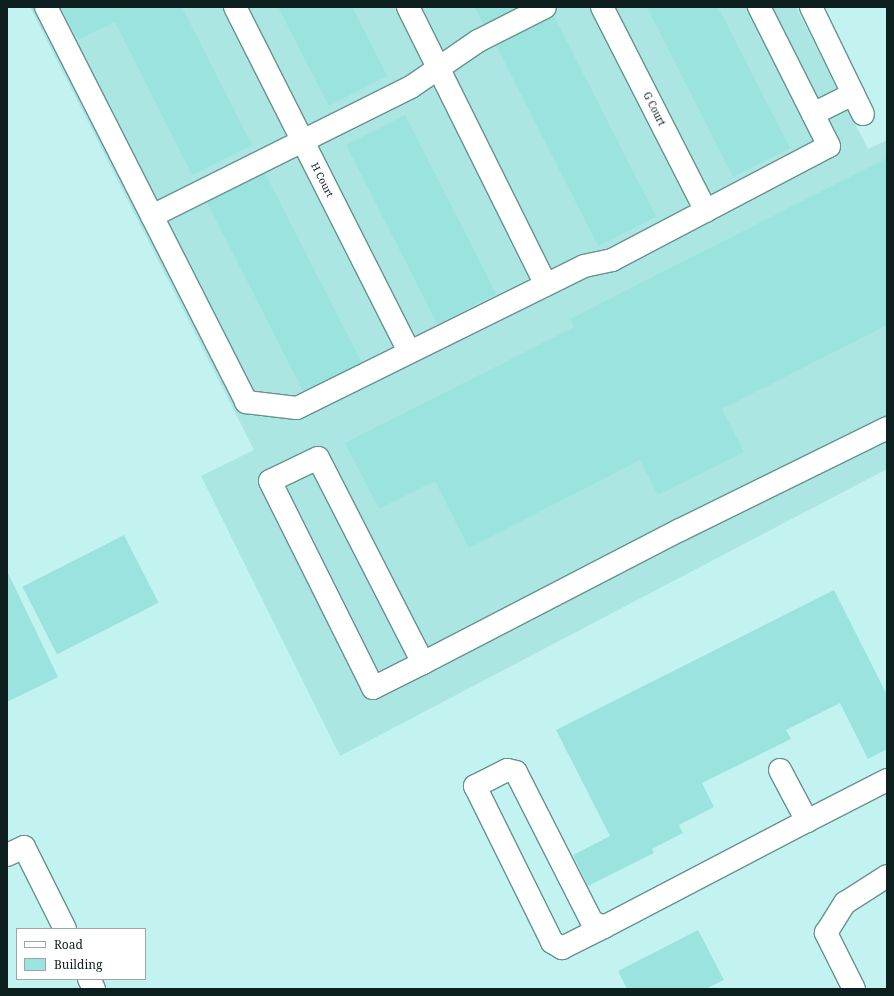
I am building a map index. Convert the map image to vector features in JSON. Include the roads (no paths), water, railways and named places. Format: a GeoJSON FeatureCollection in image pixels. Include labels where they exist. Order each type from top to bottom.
{"type":"FeatureCollection","features":[{"type":"Feature","properties":{"kind":"lane"},"geometry":{"type":"LineString","coordinates":[[46,7],[246,402],[297,408],[584,266],[612,260],[829,146],[759,7]]}},
{"type":"Feature","properties":{"kind":"lane","name":"H Court"},"geometry":{"type":"LineString","coordinates":[[235,7],[409,352]]}},
{"type":"Feature","properties":{"kind":"lane"},"geometry":{"type":"LineString","coordinates":[[408,7],[546,285]]}},
{"type":"Feature","properties":{"kind":"lane"},"geometry":{"type":"LineString","coordinates":[[152,216],[411,87],[439,70],[478,41],[545,7]]}},
{"type":"Feature","properties":{"kind":"lane","name":"G Court"},"geometry":{"type":"LineString","coordinates":[[602,7],[706,211]]}},
{"type":"Feature","properties":{"kind":"lane"},"geometry":{"type":"LineString","coordinates":[[811,7],[863,114]]}},
{"type":"Feature","properties":{"kind":"lane"},"geometry":{"type":"LineString","coordinates":[[813,114],[853,94]]}},
{"type":"Feature","properties":{"kind":"lane"},"geometry":{"type":"LineString","coordinates":[[423,663],[318,458],[270,481],[373,688],[423,663],[680,530],[887,428]]}},
{"type":"Feature","properties":{"kind":"lane"},"geometry":{"type":"LineString","coordinates":[[604,927],[592,922],[516,772],[507,770],[474,786],[552,942],[562,948],[604,927],[887,780]]}},
{"type":"Feature","properties":{"kind":"lane"},"geometry":{"type":"LineString","coordinates":[[780,770],[807,821]]}},
{"type":"Feature","properties":{"kind":"lane"},"geometry":{"type":"LineString","coordinates":[[7,855],[24,847],[64,928]]}},
{"type":"Feature","properties":{"kind":"lane"},"geometry":{"type":"LineString","coordinates":[[854,989],[826,933],[845,903],[887,876]]}},
{"type":"Feature","properties":{"kind":"lane"},"geometry":{"type":"LineString","coordinates":[[90,980],[94,989]]}}]}
